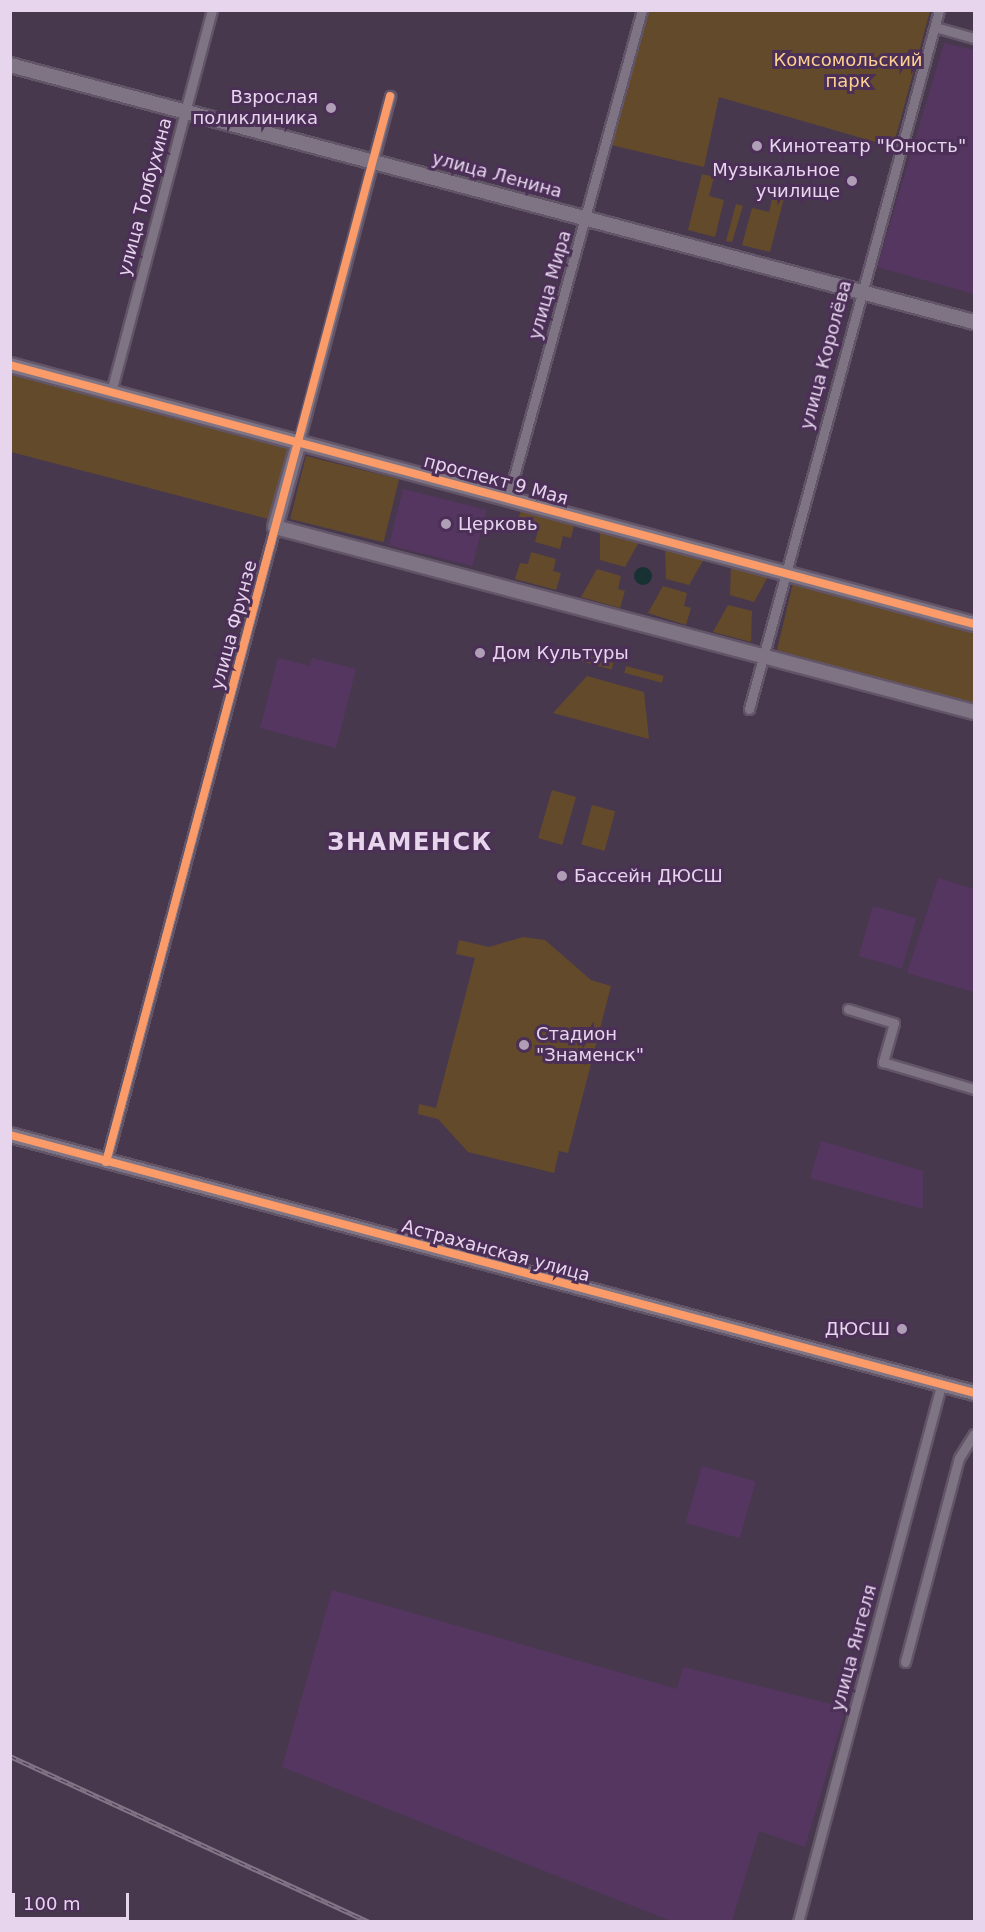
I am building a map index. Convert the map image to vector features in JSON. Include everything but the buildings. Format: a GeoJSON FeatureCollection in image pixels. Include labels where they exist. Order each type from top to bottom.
{"type":"FeatureCollection","features":[{"type":"Feature","properties":{"kind":"street","name":"улица Толбухина"},"geometry":{"type":"LineString","coordinates":[[111,392],[212,10]]}},
{"type":"Feature","properties":{"kind":"street","name":"улица Мира"},"geometry":{"type":"LineString","coordinates":[[508,498],[642,10]]}},
{"type":"Feature","properties":{"kind":"street","name":"улица Королёва"},"geometry":{"type":"LineString","coordinates":[[749,709],[783,574],[939,10]]}},
{"type":"Feature","properties":{"kind":"street"},"geometry":{"type":"LineString","coordinates":[[935,27],[975,38]]}},
{"type":"Feature","properties":{"kind":"street","name":"улица Ленина"},"geometry":{"type":"LineString","coordinates":[[10,65],[975,322]]}},
{"type":"Feature","properties":{"kind":"street","name":"улица Фрунзе"},"geometry":{"type":"LineString","coordinates":[[106,1162],[390,96]]}},
{"type":"Feature","properties":{"kind":"street","name":"проспект 9 Мая"},"geometry":{"type":"LineString","coordinates":[[10,365],[298,445],[508,498],[975,624]]}},
{"type":"Feature","properties":{"kind":"street"},"geometry":{"type":"LineString","coordinates":[[275,527],[975,712]]}},
{"type":"Feature","properties":{"kind":"street"},"geometry":{"type":"LineString","coordinates":[[848,1009],[894,1023],[883,1062],[975,1089]]}},
{"type":"Feature","properties":{"kind":"street","name":"Астраханская улица"},"geometry":{"type":"LineString","coordinates":[[10,1135],[975,1393]]}},
{"type":"Feature","properties":{"kind":"street","name":"улица Янгеля"},"geometry":{"type":"LineString","coordinates":[[798,1922],[942,1383]]}},
{"type":"Feature","properties":{"kind":"street"},"geometry":{"type":"LineString","coordinates":[[905,1662],[959,1458],[975,1434]]}},
{"type":"Feature","properties":{"kind":"shaded area"},"geometry":{"type":"Polygon","coordinates":[[[944,43],[974,50],[974,294],[877,267],[944,43]]]}},
{"type":"Feature","properties":{"kind":"shaded area"},"geometry":{"type":"Polygon","coordinates":[[[403,489],[486,510],[472,566],[389,545],[403,489]]]}},
{"type":"Feature","properties":{"kind":"shaded area"},"geometry":{"type":"Polygon","coordinates":[[[643,567],[649,570],[652,576],[649,582],[643,585],[637,582],[634,576],[637,570],[643,567]]]}},
{"type":"Feature","properties":{"kind":"shaded area"},"geometry":{"type":"Polygon","coordinates":[[[278,658],[310,666],[312,658],[356,669],[336,748],[260,728],[278,658]]]}},
{"type":"Feature","properties":{"kind":"shaded area"},"geometry":{"type":"Polygon","coordinates":[[[938,878],[974,889],[974,992],[907,973],[938,878]]]}},
{"type":"Feature","properties":{"kind":"shaded area"},"geometry":{"type":"Polygon","coordinates":[[[873,906],[916,918],[902,968],[859,956],[873,906]]]}},
{"type":"Feature","properties":{"kind":"shaded area"},"geometry":{"type":"Polygon","coordinates":[[[821,1141],[923,1171],[923,1209],[810,1178],[821,1141]]]}},
{"type":"Feature","properties":{"kind":"shaded area"},"geometry":{"type":"Polygon","coordinates":[[[702,1466],[756,1481],[740,1538],[686,1523],[702,1466]]]}},
{"type":"Feature","properties":{"kind":"shaded area"},"geometry":{"type":"Polygon","coordinates":[[[332,1590],[677,1689],[683,1667],[846,1708],[805,1847],[759,1831],[732,1921],[671,1921],[282,1767],[332,1590]]]}},
{"type":"Feature","properties":{"kind":"green space","name":"Комсомольский парк"},"geometry":{"type":"Polygon","coordinates":[[[647,10],[930,11],[893,147],[719,97],[704,167],[611,145],[647,10]]]}},
{"type":"Feature","properties":{"kind":"green space"},"geometry":{"type":"Polygon","coordinates":[[[702,174],[714,177],[709,196],[724,200],[715,237],[688,230],[702,174]]]}},
{"type":"Feature","properties":{"kind":"green space"},"geometry":{"type":"Polygon","coordinates":[[[773,195],[784,198],[770,252],[742,245],[752,208],[769,212],[773,195]]]}},
{"type":"Feature","properties":{"kind":"green space"},"geometry":{"type":"Polygon","coordinates":[[[736,204],[743,206],[732,242],[726,241],[736,204]]]}},
{"type":"Feature","properties":{"kind":"green space"},"geometry":{"type":"Polygon","coordinates":[[[11,369],[285,442],[290,452],[272,520],[11,452],[11,369]]]}},
{"type":"Feature","properties":{"kind":"green space"},"geometry":{"type":"Polygon","coordinates":[[[306,456],[399,479],[383,542],[290,519],[306,456]]]}},
{"type":"Feature","properties":{"kind":"green space"},"geometry":{"type":"Polygon","coordinates":[[[521,510],[574,525],[571,538],[563,536],[560,549],[535,542],[538,530],[517,524],[521,510]]]}},
{"type":"Feature","properties":{"kind":"green space"},"geometry":{"type":"Polygon","coordinates":[[[600,531],[639,542],[625,567],[600,560],[600,531]]]}},
{"type":"Feature","properties":{"kind":"green space"},"geometry":{"type":"Polygon","coordinates":[[[665,549],[704,559],[689,585],[666,579],[665,549]]]}},
{"type":"Feature","properties":{"kind":"green space"},"geometry":{"type":"Polygon","coordinates":[[[531,552],[556,559],[553,571],[561,573],[556,590],[515,579],[520,563],[528,564],[531,552]]]}},
{"type":"Feature","properties":{"kind":"green space"},"geometry":{"type":"Polygon","coordinates":[[[731,564],[769,575],[754,602],[730,595],[731,564]]]}},
{"type":"Feature","properties":{"kind":"green space"},"geometry":{"type":"Polygon","coordinates":[[[597,569],[621,576],[618,589],[625,591],[620,608],[581,597],[597,569]]]}},
{"type":"Feature","properties":{"kind":"green space"},"geometry":{"type":"Polygon","coordinates":[[[793,583],[974,629],[974,705],[777,650],[793,583]]]}},
{"type":"Feature","properties":{"kind":"green space"},"geometry":{"type":"Polygon","coordinates":[[[663,586],[687,593],[684,606],[691,608],[686,625],[648,613],[663,586]]]}},
{"type":"Feature","properties":{"kind":"green space"},"geometry":{"type":"Polygon","coordinates":[[[728,605],[752,611],[751,642],[713,632],[728,605]]]}},
{"type":"Feature","properties":{"kind":"green space"},"geometry":{"type":"Polygon","coordinates":[[[575,652],[613,663],[612,670],[573,659],[575,652]]]}},
{"type":"Feature","properties":{"kind":"green space"},"geometry":{"type":"Polygon","coordinates":[[[626,666],[664,676],[662,683],[624,673],[626,666]]]}},
{"type":"Feature","properties":{"kind":"green space"},"geometry":{"type":"Polygon","coordinates":[[[587,676],[644,692],[649,739],[553,713],[587,676]]]}},
{"type":"Feature","properties":{"kind":"green space"},"geometry":{"type":"Polygon","coordinates":[[[552,790],[576,797],[562,845],[538,838],[552,790]]]}},
{"type":"Feature","properties":{"kind":"green space"},"geometry":{"type":"Polygon","coordinates":[[[592,805],[615,811],[605,851],[581,845],[592,805]]]}},
{"type":"Feature","properties":{"kind":"green space","name":"Стадион \"Знаменск\""},"geometry":{"type":"Polygon","coordinates":[[[523,937],[545,940],[591,980],[611,986],[568,1153],[559,1151],[554,1173],[468,1152],[438,1119],[418,1114],[419,1104],[436,1108],[475,958],[456,954],[459,940],[489,947],[523,937]]]}},
{"type":"Feature","properties":{"kind":"railway"},"geometry":{"type":"LineString","coordinates":[[10,1756],[370,1922]]}},
{"type":"Feature","properties":{"kind":"cycle path"},"geometry":{"type":"LineString","coordinates":[[106,1162],[390,96]]}},
{"type":"Feature","properties":{"kind":"cycle path"},"geometry":{"type":"LineString","coordinates":[[10,365],[974,624]]}},
{"type":"Feature","properties":{"kind":"cycle path"},"geometry":{"type":"LineString","coordinates":[[10,1135],[974,1393]]}},
{"type":"Feature","properties":{"kind":"place","name":"Взрослая поликлиника"},"geometry":{"type":"Point","coordinates":[331,108]}},
{"type":"Feature","properties":{"kind":"place","name":"Кинотеатр \"Юность\""},"geometry":{"type":"Point","coordinates":[757,146]}},
{"type":"Feature","properties":{"kind":"place","name":"Музыкальное училище"},"geometry":{"type":"Point","coordinates":[852,181]}},
{"type":"Feature","properties":{"kind":"place","name":"Церковь"},"geometry":{"type":"Point","coordinates":[446,524]}},
{"type":"Feature","properties":{"kind":"place","name":"Дом Культуры"},"geometry":{"type":"Point","coordinates":[480,653]}},
{"type":"Feature","properties":{"kind":"place","name":"Бассейн ДЮСШ"},"geometry":{"type":"Point","coordinates":[562,876]}},
{"type":"Feature","properties":{"kind":"place","name":"Стадион \"Знаменск\""},"geometry":{"type":"Point","coordinates":[524,1045]}},
{"type":"Feature","properties":{"kind":"place","name":"ДЮСШ"},"geometry":{"type":"Point","coordinates":[902,1329]}},
{"type":"Feature","properties":{"kind":"district","name":"ЗНАМЕНСК"},"geometry":{"type":"Point","coordinates":[410,843]}}]}
